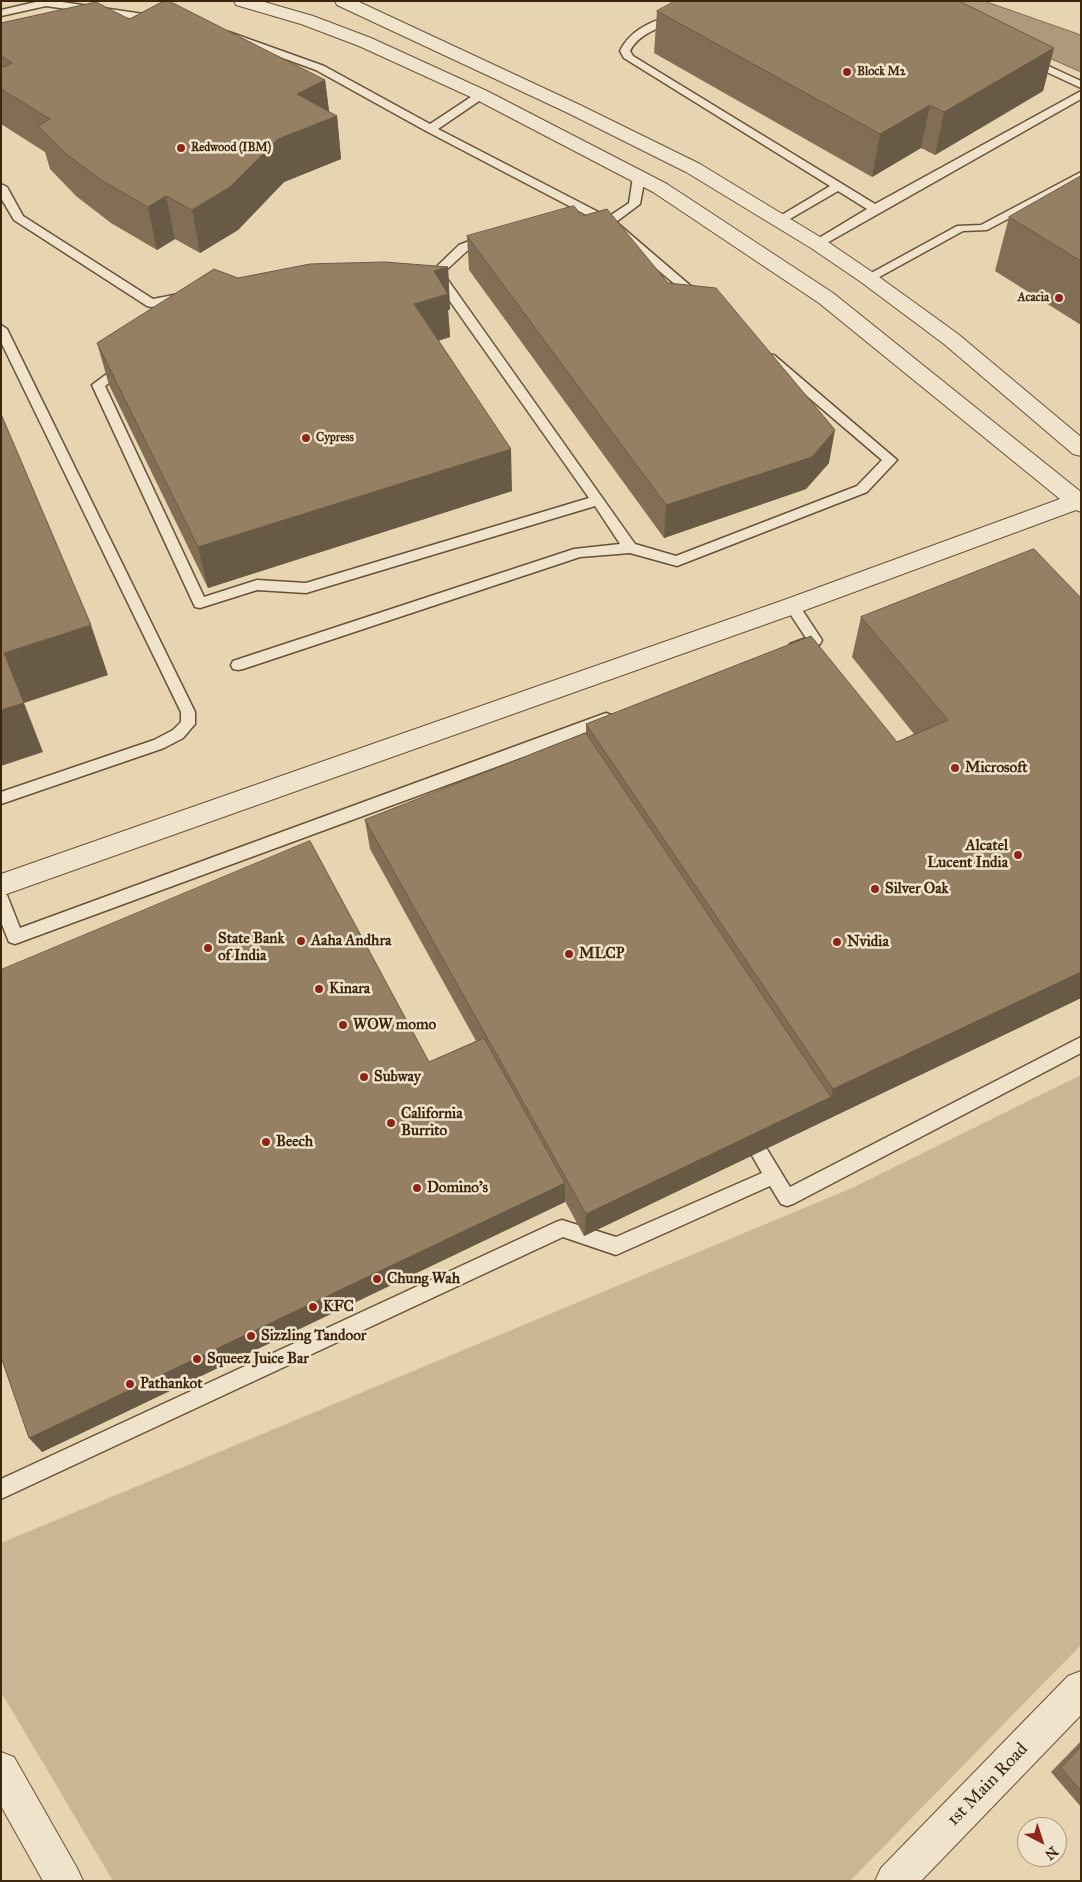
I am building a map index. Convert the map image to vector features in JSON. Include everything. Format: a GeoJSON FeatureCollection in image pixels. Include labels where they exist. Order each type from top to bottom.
{"type":"FeatureCollection","features":[{"type":"Feature","properties":{"kind":"street"},"geometry":{"type":"LineString","coordinates":[[242,1],[307,20],[365,42],[482,95],[660,188],[826,298],[1080,502]]}},
{"type":"Feature","properties":{"kind":"street"},"geometry":{"type":"LineString","coordinates":[[343,1],[574,109],[684,164],[818,244],[868,278],[950,339],[1081,448]]}},
{"type":"Feature","properties":{"kind":"street"},"geometry":{"type":"LineString","coordinates":[[1,885],[792,606],[1080,502]]}},
{"type":"Feature","properties":{"kind":"street","name":"1st Main Road"},"geometry":{"type":"LineString","coordinates":[[894,1881],[1081,1689]]}},
{"type":"Feature","properties":{"kind":"street"},"geometry":{"type":"LineString","coordinates":[[1,1770],[64,1881]]}},
{"type":"Feature","properties":{"kind":"lane"},"geometry":{"type":"LineString","coordinates":[[1,13],[46,3],[169,21]]}},
{"type":"Feature","properties":{"kind":"lane"},"geometry":{"type":"LineString","coordinates":[[685,14],[640,33],[627,44],[625,51],[629,58],[836,187],[875,209]]}},
{"type":"Feature","properties":{"kind":"lane"},"geometry":{"type":"LineString","coordinates":[[222,34],[281,52],[320,68],[430,129],[608,222],[708,306]]}},
{"type":"Feature","properties":{"kind":"lane"},"geometry":{"type":"LineString","coordinates":[[1020,56],[1081,85]]}},
{"type":"Feature","properties":{"kind":"lane"},"geometry":{"type":"LineString","coordinates":[[818,244],[875,209],[1081,94]]}},
{"type":"Feature","properties":{"kind":"lane"},"geometry":{"type":"LineString","coordinates":[[430,129],[482,95]]}},
{"type":"Feature","properties":{"kind":"lane"},"geometry":{"type":"LineString","coordinates":[[868,278],[962,228],[983,228],[1081,175]]}},
{"type":"Feature","properties":{"kind":"lane"},"geometry":{"type":"LineString","coordinates":[[590,224],[608,222],[634,204],[639,176]]}},
{"type":"Feature","properties":{"kind":"lane"},"geometry":{"type":"LineString","coordinates":[[1,187],[18,218],[151,303],[193,295]]}},
{"type":"Feature","properties":{"kind":"lane"},"geometry":{"type":"LineString","coordinates":[[779,221],[836,187]]}},
{"type":"Feature","properties":{"kind":"lane"},"geometry":{"type":"LineString","coordinates":[[497,234],[463,248],[432,274],[598,500],[630,548]]}},
{"type":"Feature","properties":{"kind":"lane"},"geometry":{"type":"LineString","coordinates":[[1,330],[188,712],[188,724],[178,734],[159,744],[1,798]]}},
{"type":"Feature","properties":{"kind":"lane"},"geometry":{"type":"LineString","coordinates":[[238,665],[579,552],[630,548],[677,561],[862,488],[890,460],[761,350]]}},
{"type":"Feature","properties":{"kind":"lane"},"geometry":{"type":"LineString","coordinates":[[131,362],[98,384],[200,603],[257,585],[306,588],[598,500]]}},
{"type":"Feature","properties":{"kind":"lane"},"geometry":{"type":"LineString","coordinates":[[778,654],[815,640],[792,606]]}},
{"type":"Feature","properties":{"kind":"lane"},"geometry":{"type":"LineString","coordinates":[[1,900],[8,939],[526,750],[622,713]]}},
{"type":"Feature","properties":{"kind":"lane"},"geometry":{"type":"LineString","coordinates":[[526,750],[545,779]]}},
{"type":"Feature","properties":{"kind":"lane"},"geometry":{"type":"LineString","coordinates":[[759,1152],[787,1198],[1081,1044]]}},
{"type":"Feature","properties":{"kind":"lane"},"geometry":{"type":"LineString","coordinates":[[1,1490],[562,1228],[616,1246],[774,1176]]}},
{"type":"Feature","properties":{"kind":"shaded area"},"geometry":{"type":"Polygon","coordinates":[[[935,1],[984,1],[1081,35],[1081,72],[1024,47],[935,1]]]}},
{"type":"Feature","properties":{"kind":"shaded area"},"geometry":{"type":"Polygon","coordinates":[[[1081,1075],[1081,1645],[850,1881],[113,1881],[1,1692],[1,1543],[852,1188],[1081,1075]]]}},
{"type":"Feature","properties":{"kind":"building","name":"Redwood (IBM)"},"geometry":{"type":"Polygon","coordinates":[[[164,1],[169,1],[325,80],[297,94],[337,116],[278,139],[230,187],[192,210],[166,196],[148,207],[101,180],[65,153],[38,126],[50,119],[1,89],[1,68],[12,63],[1,56],[1,23],[96,2],[129,19],[164,1]]]}},
{"type":"Feature","properties":{"kind":"building"},"geometry":{"type":"Polygon","coordinates":[[[675,1],[959,1],[1054,48],[944,112],[930,105],[880,134],[657,11],[675,1]]]}},
{"type":"Feature","properties":{"kind":"building"},"geometry":{"type":"Polygon","coordinates":[[[1081,176],[1081,261],[1009,217],[1081,176]]]}},
{"type":"Feature","properties":{"kind":"building"},"geometry":{"type":"Polygon","coordinates":[[[574,206],[582,216],[607,209],[668,283],[716,288],[835,430],[812,457],[666,505],[467,236],[574,206]]]}},
{"type":"Feature","properties":{"kind":"building","name":"Cypress"},"geometry":{"type":"Polygon","coordinates":[[[385,262],[448,267],[434,271],[448,294],[414,304],[511,449],[198,547],[97,343],[214,269],[238,278],[310,264],[385,262]]]}},
{"type":"Feature","properties":{"kind":"building"},"geometry":{"type":"Polygon","coordinates":[[[1,414],[91,625],[4,653],[24,703],[1,710],[1,414]]]}},
{"type":"Feature","properties":{"kind":"building","name":"Silver Oak"},"geometry":{"type":"Polygon","coordinates":[[[1034,549],[1081,598],[1081,972],[833,1089],[586,724],[811,636],[897,742],[948,720],[861,617],[1034,549]]]}},
{"type":"Feature","properties":{"kind":"building","name":"MLCP"},"geometry":{"type":"Polygon","coordinates":[[[586,733],[831,1097],[586,1214],[365,820],[586,733]]]}},
{"type":"Feature","properties":{"kind":"building","name":"Beech"},"geometry":{"type":"Polygon","coordinates":[[[310,841],[429,1062],[484,1038],[565,1183],[29,1438],[1,1357],[1,970],[310,841]]]}},
{"type":"Feature","properties":{"kind":"building"},"geometry":{"type":"Polygon","coordinates":[[[1081,1747],[1081,1791],[1061,1768],[1081,1747]]]}},
{"type":"Feature","properties":{"kind":"place","name":"Block M2"},"geometry":{"type":"Point","coordinates":[847,72]}},
{"type":"Feature","properties":{"kind":"place","name":"Redwood (IBM)"},"geometry":{"type":"Point","coordinates":[181,148]}},
{"type":"Feature","properties":{"kind":"place","name":"Acacia"},"geometry":{"type":"Point","coordinates":[1059,298]}},
{"type":"Feature","properties":{"kind":"place","name":"Cypress"},"geometry":{"type":"Point","coordinates":[306,438]}},
{"type":"Feature","properties":{"kind":"place","name":"Microsoft"},"geometry":{"type":"Point","coordinates":[955,768]}},
{"type":"Feature","properties":{"kind":"place","name":"Alcatel Lucent India"},"geometry":{"type":"Point","coordinates":[1018,855]}},
{"type":"Feature","properties":{"kind":"place","name":"Silver Oak"},"geometry":{"type":"Point","coordinates":[875,889]}},
{"type":"Feature","properties":{"kind":"place","name":"Aaha Andhra"},"geometry":{"type":"Point","coordinates":[301,941]}},
{"type":"Feature","properties":{"kind":"place","name":"Nvidia"},"geometry":{"type":"Point","coordinates":[837,942]}},
{"type":"Feature","properties":{"kind":"place","name":"State Bank of India"},"geometry":{"type":"Point","coordinates":[208,948]}},
{"type":"Feature","properties":{"kind":"place","name":"MLCP"},"geometry":{"type":"Point","coordinates":[569,954]}},
{"type":"Feature","properties":{"kind":"place","name":"Kinara"},"geometry":{"type":"Point","coordinates":[319,989]}},
{"type":"Feature","properties":{"kind":"place","name":"WOW momo"},"geometry":{"type":"Point","coordinates":[343,1025]}},
{"type":"Feature","properties":{"kind":"place","name":"Subway"},"geometry":{"type":"Point","coordinates":[364,1077]}},
{"type":"Feature","properties":{"kind":"place","name":"California Burrito"},"geometry":{"type":"Point","coordinates":[391,1123]}},
{"type":"Feature","properties":{"kind":"place","name":"Beech"},"geometry":{"type":"Point","coordinates":[266,1142]}},
{"type":"Feature","properties":{"kind":"place","name":"Domino's"},"geometry":{"type":"Point","coordinates":[417,1188]}},
{"type":"Feature","properties":{"kind":"place","name":"Chung Wah"},"geometry":{"type":"Point","coordinates":[377,1279]}},
{"type":"Feature","properties":{"kind":"place","name":"KFC"},"geometry":{"type":"Point","coordinates":[313,1307]}},
{"type":"Feature","properties":{"kind":"place","name":"Sizzling Tandoor"},"geometry":{"type":"Point","coordinates":[251,1336]}},
{"type":"Feature","properties":{"kind":"place","name":"Squeez Juice Bar"},"geometry":{"type":"Point","coordinates":[197,1359]}},
{"type":"Feature","properties":{"kind":"place","name":"Pathankot"},"geometry":{"type":"Point","coordinates":[130,1384]}}]}
